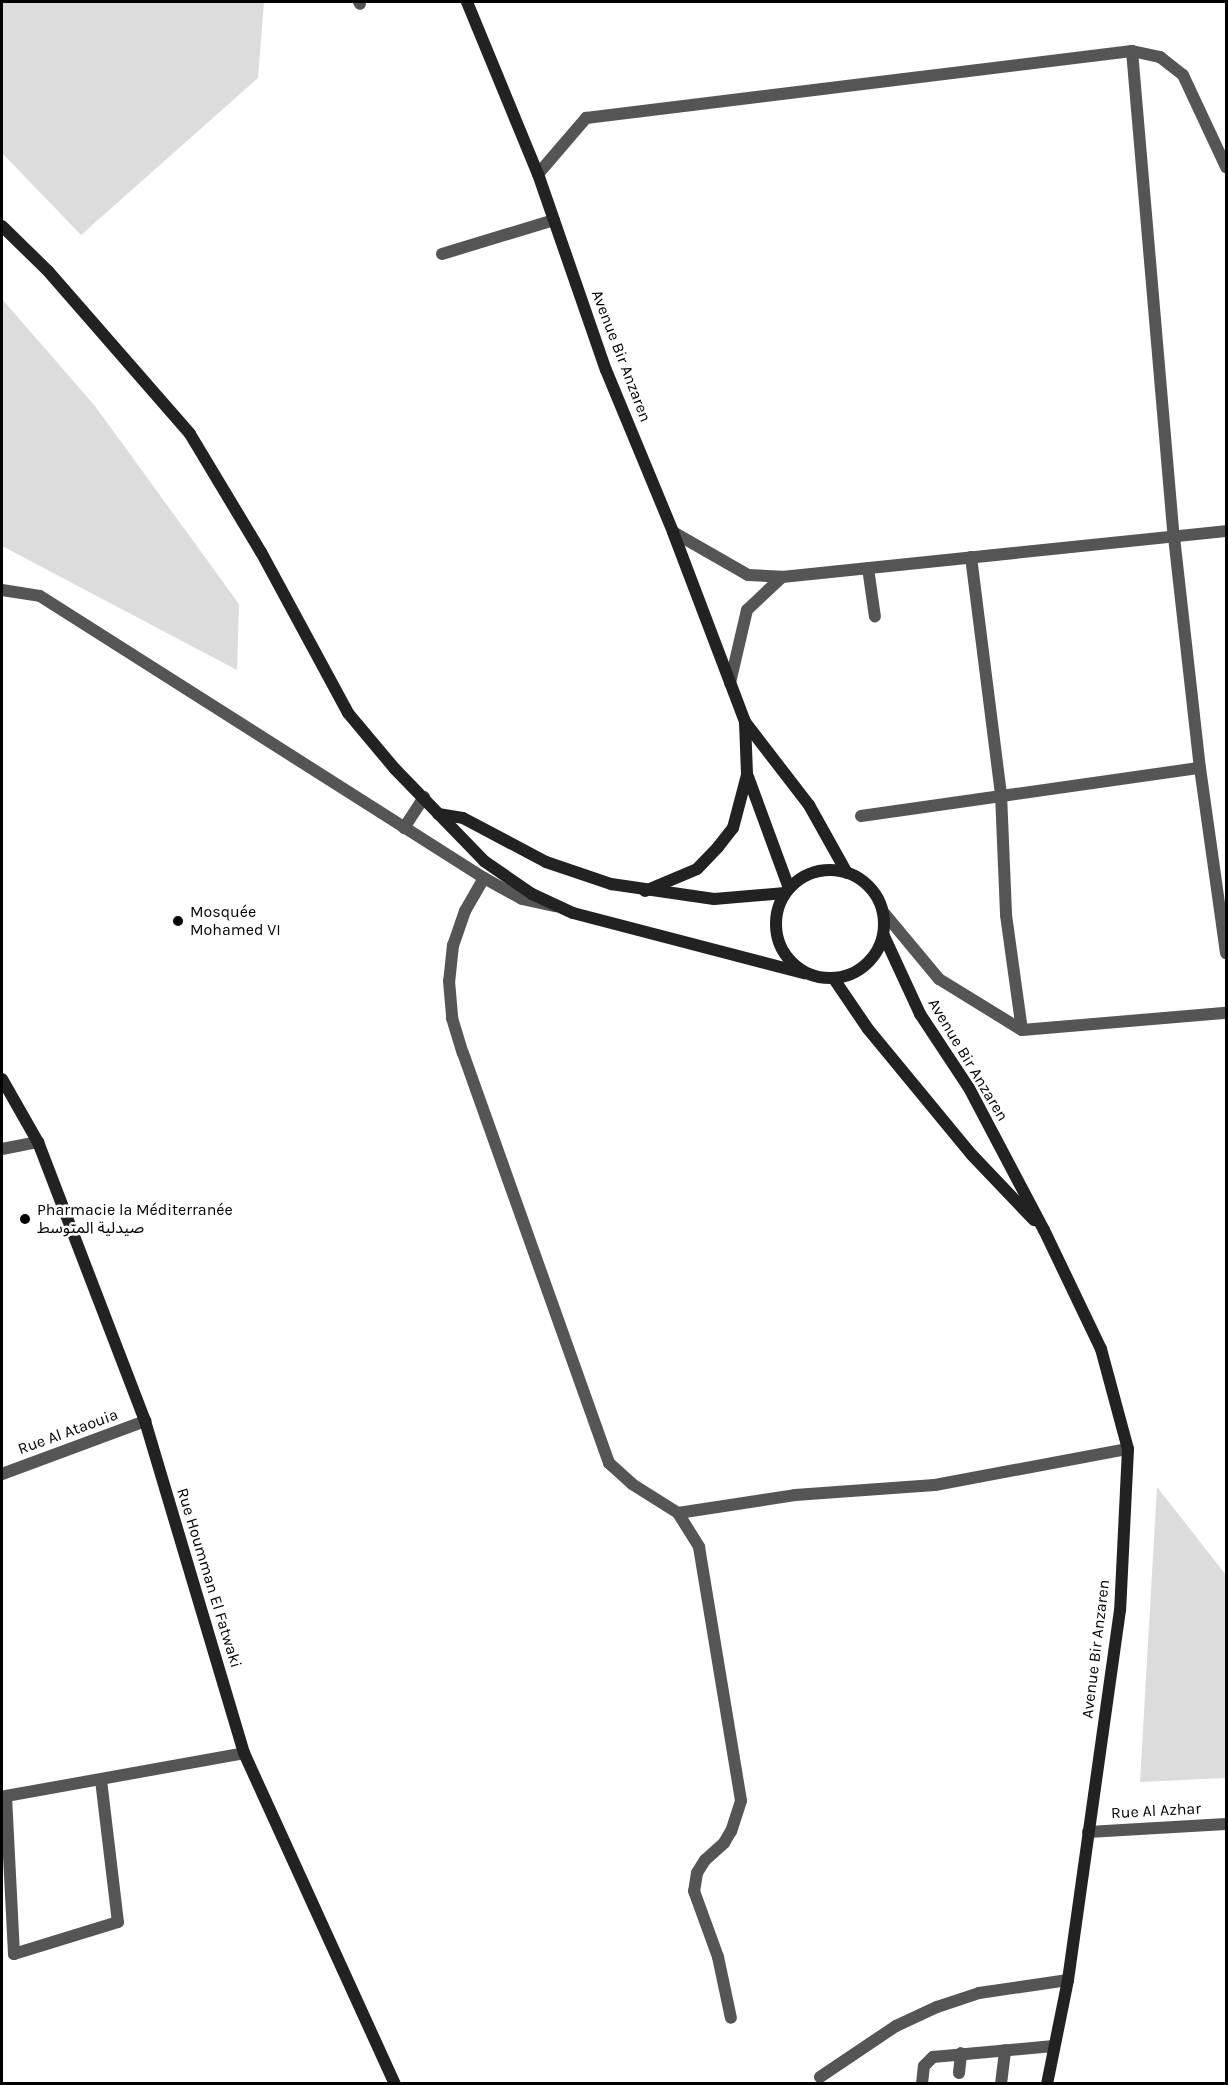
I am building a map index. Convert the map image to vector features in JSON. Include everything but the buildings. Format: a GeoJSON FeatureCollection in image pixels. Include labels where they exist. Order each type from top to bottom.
{"type":"FeatureCollection","features":[{"type":"Feature","properties":{"kind":"street","name":"Avenue Bir Anzaren"},"geometry":{"type":"LineString","coordinates":[[467,2],[538,174],[606,370],[673,532],[745,722],[809,805],[847,873]]}},
{"type":"Feature","properties":{"kind":"street"},"geometry":{"type":"LineString","coordinates":[[538,174],[586,118],[1132,51],[1160,57],[1183,75],[1227,167]]}},
{"type":"Feature","properties":{"kind":"street"},"geometry":{"type":"LineString","coordinates":[[1132,51],[1174,537],[1200,768],[1227,953]]}},
{"type":"Feature","properties":{"kind":"street"},"geometry":{"type":"LineString","coordinates":[[442,254],[554,220]]}},
{"type":"Feature","properties":{"kind":"street"},"geometry":{"type":"LineString","coordinates":[[2,226],[48,271],[190,434],[261,552],[348,713],[438,814],[484,861],[558,906],[589,918],[834,979],[865,966],[884,936],[884,914]]}},
{"type":"Feature","properties":{"kind":"street"},"geometry":{"type":"LineString","coordinates":[[673,532],[748,575],[783,577],[1227,531]]}},
{"type":"Feature","properties":{"kind":"street"},"geometry":{"type":"LineString","coordinates":[[971,557],[1001,794],[1006,915],[1022,1030]]}},
{"type":"Feature","properties":{"kind":"street"},"geometry":{"type":"LineString","coordinates":[[868,568],[875,617]]}},
{"type":"Feature","properties":{"kind":"street"},"geometry":{"type":"LineString","coordinates":[[730,683],[747,610],[783,577]]}},
{"type":"Feature","properties":{"kind":"street"},"geometry":{"type":"LineString","coordinates":[[2,590],[40,596],[484,878],[522,899],[558,906]]}},
{"type":"Feature","properties":{"kind":"street","name":"Avenue Bir Anzaren"},"geometry":{"type":"LineString","coordinates":[[745,722],[747,774],[787,891]]}},
{"type":"Feature","properties":{"kind":"street"},"geometry":{"type":"LineString","coordinates":[[861,816],[1001,794],[1200,768]]}},
{"type":"Feature","properties":{"kind":"street"},"geometry":{"type":"LineString","coordinates":[[644,891],[697,869],[718,847],[734,828],[747,774]]}},
{"type":"Feature","properties":{"kind":"street"},"geometry":{"type":"LineString","coordinates":[[404,828],[424,798]]}},
{"type":"Feature","properties":{"kind":"street"},"geometry":{"type":"LineString","coordinates":[[438,814],[468,820],[515,847],[578,874],[644,891],[714,899],[787,891],[816,872],[847,873],[871,888],[884,914],[939,979],[1022,1030],[1227,1013]]}},
{"type":"Feature","properties":{"kind":"street"},"geometry":{"type":"LineString","coordinates":[[484,878],[465,911],[453,945],[449,981],[452,1018],[463,1053],[609,1463],[632,1485],[678,1513],[691,1528],[699,1547],[741,1801],[731,1831],[724,1843],[705,1860],[694,1891],[718,1957],[730,2018]]}},
{"type":"Feature","properties":{"kind":"street"},"geometry":{"type":"LineString","coordinates":[[787,891],[776,914],[777,937],[787,958],[804,973]]}},
{"type":"Feature","properties":{"kind":"street","name":"Avenue Bir Anzaren"},"geometry":{"type":"LineString","coordinates":[[884,936],[920,1014],[969,1088],[1044,1230],[1101,1348],[1128,1449],[1120,1610],[1068,1980],[1047,2084]]}},
{"type":"Feature","properties":{"kind":"street","name":"Avenue Bir Anzaren"},"geometry":{"type":"LineString","coordinates":[[834,979],[868,1029],[972,1155],[1044,1230]]}},
{"type":"Feature","properties":{"kind":"street","name":"Rue Houmman El Fatwaki"},"geometry":{"type":"LineString","coordinates":[[2,1079],[38,1142],[145,1421],[244,1753],[395,2084]]}},
{"type":"Feature","properties":{"kind":"street"},"geometry":{"type":"LineString","coordinates":[[2,1149],[38,1142]]}},
{"type":"Feature","properties":{"kind":"street","name":"Rue Al Ataouia"},"geometry":{"type":"LineString","coordinates":[[2,1474],[145,1421]]}},
{"type":"Feature","properties":{"kind":"street"},"geometry":{"type":"LineString","coordinates":[[678,1513],[795,1495],[935,1485],[1128,1449]]}},
{"type":"Feature","properties":{"kind":"street"},"geometry":{"type":"LineString","coordinates":[[101,1780],[118,1922],[14,1954],[6,1796],[244,1753]]}},
{"type":"Feature","properties":{"kind":"street","name":"Rue Al Azhar"},"geometry":{"type":"LineString","coordinates":[[1088,1832],[1227,1824]]}},
{"type":"Feature","properties":{"kind":"street"},"geometry":{"type":"LineString","coordinates":[[820,2077],[896,2026],[937,2007],[979,1993],[1068,1980]]}},
{"type":"Feature","properties":{"kind":"street"},"geometry":{"type":"LineString","coordinates":[[922,2084],[927,2060],[961,2053],[1054,2046]]}},
{"type":"Feature","properties":{"kind":"street"},"geometry":{"type":"LineString","coordinates":[[1001,2084],[1005,2050]]}},
{"type":"Feature","properties":{"kind":"street"},"geometry":{"type":"LineString","coordinates":[[959,2073],[961,2053]]}},
{"type":"Feature","properties":{"kind":"shaded area"},"geometry":{"type":"Polygon","coordinates":[[[2,2],[264,2],[258,78],[81,235],[2,153],[2,2]]]}},
{"type":"Feature","properties":{"kind":"shaded area"},"geometry":{"type":"Polygon","coordinates":[[[2,299],[95,406],[239,604],[237,670],[2,546],[2,299]]]}},
{"type":"Feature","properties":{"kind":"shaded area"},"geometry":{"type":"Polygon","coordinates":[[[1157,1487],[1226,1575],[1226,1778],[1140,1782],[1157,1487]]]}},
{"type":"Feature","properties":{"kind":"place","name":"Mosquée Mohamed VI"},"geometry":{"type":"Point","coordinates":[178,921]}},
{"type":"Feature","properties":{"kind":"place","name":"Pharmacie la Méditerranée صيدلية المتوسط"},"geometry":{"type":"Point","coordinates":[25,1219]}}]}
